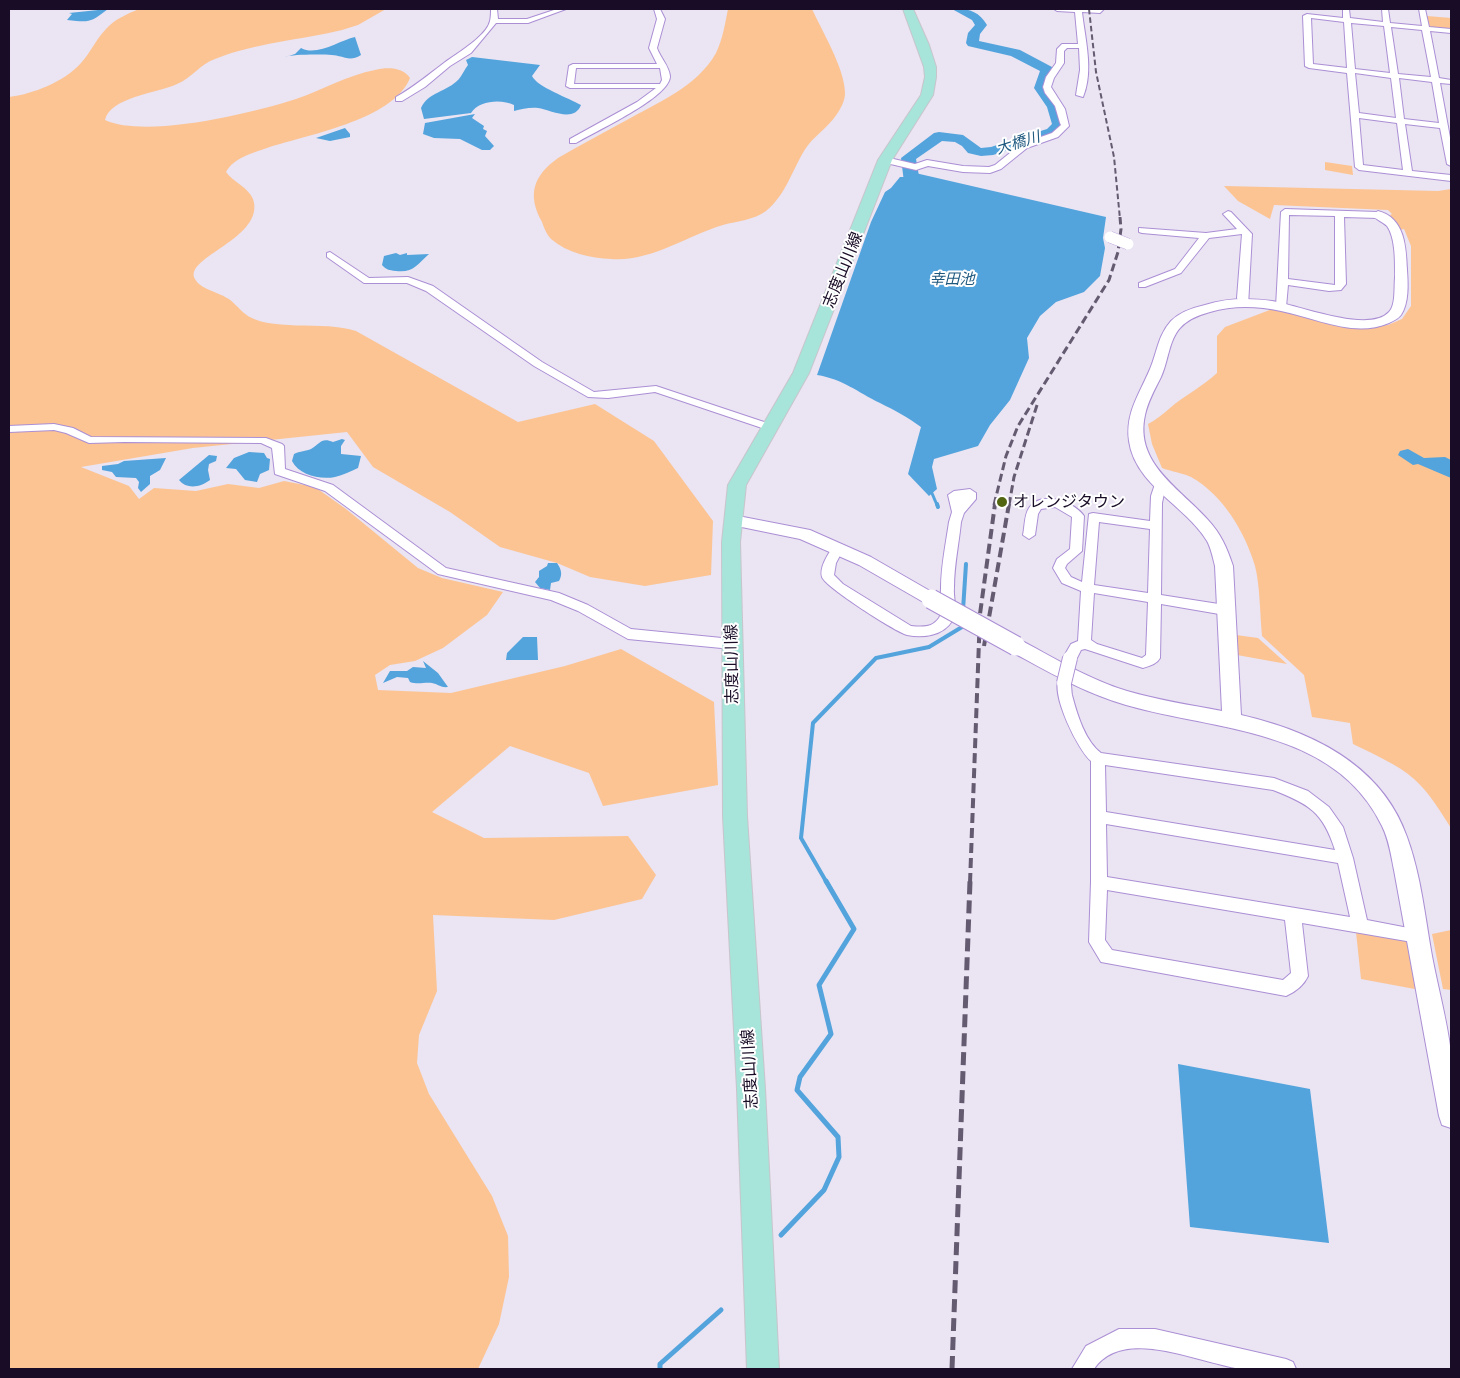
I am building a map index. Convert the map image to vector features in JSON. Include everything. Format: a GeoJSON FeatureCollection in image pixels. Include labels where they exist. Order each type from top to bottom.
{"type":"FeatureCollection","features":[{"type":"Feature","properties":{"kind":"main road","name":"志度山川線"},"geometry":{"type":"LineString","coordinates":[[763,1369],[751,1089],[735,816],[731,542],[733,520],[737,485],[801,372],[885,160],[902,132],[921,108],[930,83],[930,67],[908,9]]}},
{"type":"Feature","properties":{"kind":"street"},"geometry":{"type":"LineString","coordinates":[[398,99],[422,85],[447,64],[468,51],[490,28],[494,21],[494,9]]}},
{"type":"Feature","properties":{"kind":"street"},"geometry":{"type":"LineString","coordinates":[[494,21],[528,21],[563,9]]}},
{"type":"Feature","properties":{"kind":"street"},"geometry":{"type":"LineString","coordinates":[[573,142],[646,100],[663,86],[666,80],[666,73],[653,48],[661,19],[657,9]]}},
{"type":"Feature","properties":{"kind":"street"},"geometry":{"type":"LineString","coordinates":[[1057,9],[1100,11],[1101,9]]}},
{"type":"Feature","properties":{"kind":"street"},"geometry":{"type":"LineString","coordinates":[[1346,9],[1359,167],[1451,178]]}},
{"type":"Feature","properties":{"kind":"street"},"geometry":{"type":"LineString","coordinates":[[1385,9],[1408,173]]}},
{"type":"Feature","properties":{"kind":"street"},"geometry":{"type":"LineString","coordinates":[[1422,9],[1436,80],[1447,116],[1444,126],[1451,164]]}},
{"type":"Feature","properties":{"kind":"street"},"geometry":{"type":"LineString","coordinates":[[1078,10],[1082,55],[1085,64],[1085,75],[1080,95]]}},
{"type":"Feature","properties":{"kind":"street"},"geometry":{"type":"LineString","coordinates":[[1451,32],[1307,16],[1309,66],[1451,82]]}},
{"type":"Feature","properties":{"kind":"street"},"geometry":{"type":"LineString","coordinates":[[885,160],[916,166],[927,163],[963,169],[990,170],[998,167],[1024,146],[1055,136],[1065,126],[1056,101],[1048,90],[1047,85],[1062,61],[1060,51],[1066,46],[1082,46]]}},
{"type":"Feature","properties":{"kind":"street"},"geometry":{"type":"LineString","coordinates":[[662,66],[573,66],[570,86],[663,86]]}},
{"type":"Feature","properties":{"kind":"street"},"geometry":{"type":"LineString","coordinates":[[1354,115],[1444,126]]}},
{"type":"Feature","properties":{"kind":"street"},"geometry":{"type":"LineString","coordinates":[[1232,720],[1224,566],[1214,539],[1206,528],[1160,484],[1142,458],[1135,440],[1136,422],[1140,406],[1154,379],[1169,333],[1179,321],[1193,313],[1210,307],[1244,304],[1281,307],[1337,322],[1353,324],[1384,320],[1395,314],[1400,305],[1400,250],[1393,227],[1386,218],[1378,215],[1285,212],[1281,307]]}},
{"type":"Feature","properties":{"kind":"street"},"geometry":{"type":"LineString","coordinates":[[1228,214],[1247,234],[1242,298],[1244,304]]}},
{"type":"Feature","properties":{"kind":"street"},"geometry":{"type":"LineString","coordinates":[[1283,281],[1338,288],[1341,284],[1340,217],[1338,214]]}},
{"type":"Feature","properties":{"kind":"street"},"geometry":{"type":"LineString","coordinates":[[1142,230],[1206,236],[1244,231]]}},
{"type":"Feature","properties":{"kind":"street"},"geometry":{"type":"LineString","coordinates":[[1142,285],[1178,271],[1206,236]]}},
{"type":"Feature","properties":{"kind":"street"},"geometry":{"type":"LineString","coordinates":[[1110,237],[1128,244]]}},
{"type":"Feature","properties":{"kind":"street"},"geometry":{"type":"LineString","coordinates":[[330,255],[367,280],[408,280],[445,298],[508,344],[592,395],[604,396],[638,389],[656,389],[769,427]]}},
{"type":"Feature","properties":{"kind":"street"},"geometry":{"type":"LineString","coordinates":[[9,429],[54,427],[69,430],[89,440],[105,441],[124,439],[262,440],[278,446],[279,471],[290,478],[315,482],[329,488],[442,571],[459,577],[554,596],[583,608],[628,634],[732,644]]}},
{"type":"Feature","properties":{"kind":"street"},"geometry":{"type":"LineString","coordinates":[[1156,526],[1092,518],[1084,638],[1086,643],[1092,647],[1143,663],[1153,658],[1155,599],[1156,526],[1156,491],[1160,484]]}},
{"type":"Feature","properties":{"kind":"street"},"geometry":{"type":"LineString","coordinates":[[1029,535],[1033,511],[1039,506],[1056,504],[1075,511],[1078,516],[1076,551],[1061,562],[1059,568],[1064,580],[1075,586],[1225,610]]}},
{"type":"Feature","properties":{"kind":"street"},"geometry":{"type":"LineString","coordinates":[[838,548],[830,562],[828,576],[838,587],[908,630],[923,632],[937,628],[946,619],[949,606],[947,588],[955,522],[958,512]]}},
{"type":"Feature","properties":{"kind":"street"},"geometry":{"type":"LineString","coordinates":[[733,520],[804,534],[838,548],[1016,646],[1094,686],[1127,698],[1280,732],[1311,744],[1338,760],[1366,784],[1381,805],[1397,837],[1418,936],[1444,1040],[1451,1116]]}},
{"type":"Feature","properties":{"kind":"street"},"geometry":{"type":"LineString","coordinates":[[1086,643],[1076,647],[1070,658],[1062,688],[1089,751],[1098,758],[1274,784],[1303,795],[1324,811],[1335,827],[1346,858],[1360,926]]}},
{"type":"Feature","properties":{"kind":"street"},"geometry":{"type":"LineString","coordinates":[[1098,758],[1099,882],[1097,942],[1107,957],[1286,988],[1300,976],[1293,916]]}},
{"type":"Feature","properties":{"kind":"street"},"geometry":{"type":"LineString","coordinates":[[1099,817],[1346,858]]}},
{"type":"Feature","properties":{"kind":"street"},"geometry":{"type":"LineString","coordinates":[[1099,882],[1418,936]]}},
{"type":"Feature","properties":{"kind":"street"},"geometry":{"type":"LineString","coordinates":[[1082,1369],[1093,1353],[1119,1339],[1156,1339],[1286,1369]]}},
{"type":"Feature","properties":{"kind":"shaded area"},"geometry":{"type":"Polygon","coordinates":[[[139,9],[386,9],[358,25],[342,30],[262,45],[210,61],[177,84],[136,97],[116,106],[109,112],[105,120],[123,125],[146,127],[172,125],[227,117],[277,105],[355,75],[380,69],[390,68],[399,70],[410,78],[400,93],[386,105],[367,116],[323,132],[253,153],[233,163],[226,172],[251,195],[254,213],[248,225],[237,236],[201,263],[195,271],[197,282],[223,296],[254,319],[281,325],[328,326],[356,331],[518,422],[595,404],[654,441],[713,521],[711,575],[645,586],[590,577],[557,563],[500,547],[450,512],[373,467],[347,432],[193,448],[81,467],[129,486],[139,499],[154,488],[196,491],[228,484],[259,488],[284,481],[315,487],[346,509],[418,568],[442,578],[503,592],[487,615],[443,648],[415,661],[390,665],[375,675],[378,690],[451,693],[565,666],[621,649],[714,702],[718,785],[603,806],[589,773],[510,746],[432,812],[484,838],[628,836],[656,875],[642,899],[554,920],[433,915],[437,991],[419,1035],[417,1063],[429,1094],[492,1196],[508,1236],[509,1277],[499,1324],[478,1369],[9,1369],[9,97],[38,90],[66,76],[81,63],[99,37],[113,22],[139,9]]]}},
{"type":"Feature","properties":{"kind":"shaded area"},"geometry":{"type":"Polygon","coordinates":[[[728,9],[812,9],[832,50],[844,83],[845,93],[841,107],[833,119],[808,146],[788,183],[773,205],[756,216],[723,225],[654,252],[626,259],[611,259],[580,254],[557,244],[547,233],[535,203],[535,187],[543,172],[558,158],[663,101],[687,85],[708,65],[716,53],[728,9]]]}},
{"type":"Feature","properties":{"kind":"shaded area"},"geometry":{"type":"Polygon","coordinates":[[[1427,16],[1451,18],[1451,30],[1429,28],[1427,16]]]}},
{"type":"Feature","properties":{"kind":"shaded area"},"geometry":{"type":"Polygon","coordinates":[[[1325,162],[1352,166],[1353,175],[1325,170],[1325,162]]]}},
{"type":"Feature","properties":{"kind":"shaded area"},"geometry":{"type":"Polygon","coordinates":[[[1224,186],[1438,191],[1451,189],[1451,828],[1429,796],[1414,779],[1393,764],[1353,744],[1350,723],[1312,717],[1304,675],[1262,636],[1257,574],[1251,553],[1239,528],[1223,504],[1203,485],[1189,476],[1162,468],[1152,444],[1148,424],[1217,373],[1217,336],[1225,327],[1275,308],[1365,327],[1388,325],[1402,319],[1411,306],[1411,246],[1404,229],[1399,230],[1390,215],[1392,214],[1388,210],[1274,205],[1270,219],[1238,201],[1224,186]]]}},
{"type":"Feature","properties":{"kind":"shaded area"},"geometry":{"type":"Polygon","coordinates":[[[1236,635],[1258,638],[1287,664],[1237,655],[1236,635]]]}},
{"type":"Feature","properties":{"kind":"shaded area"},"geometry":{"type":"Polygon","coordinates":[[[1451,930],[1451,990],[1443,989],[1432,934],[1451,930]]]}},
{"type":"Feature","properties":{"kind":"shaded area"},"geometry":{"type":"Polygon","coordinates":[[[1356,932],[1411,941],[1420,990],[1361,979],[1356,932]]]}},
{"type":"Feature","properties":{"kind":"water"},"geometry":{"type":"Polygon","coordinates":[[[108,9],[92,20],[67,20],[72,14],[69,13],[108,9]]]}},
{"type":"Feature","properties":{"kind":"water"},"geometry":{"type":"Polygon","coordinates":[[[355,37],[361,55],[355,58],[334,55],[296,55],[285,57],[295,54],[301,48],[307,50],[321,49],[355,37]]]}},
{"type":"Feature","properties":{"kind":"water"},"geometry":{"type":"Polygon","coordinates":[[[472,57],[540,65],[532,76],[535,80],[581,105],[573,113],[562,114],[535,108],[514,111],[514,105],[497,101],[479,105],[471,113],[424,119],[421,108],[424,103],[433,95],[449,87],[459,79],[468,65],[466,60],[472,57]]]}},
{"type":"Feature","properties":{"kind":"water"},"geometry":{"type":"Polygon","coordinates":[[[475,114],[472,118],[484,126],[483,129],[487,131],[485,136],[494,146],[490,150],[482,150],[460,139],[434,138],[423,134],[425,123],[475,114]]]}},
{"type":"Feature","properties":{"kind":"water"},"geometry":{"type":"Polygon","coordinates":[[[345,128],[350,137],[330,141],[316,138],[345,128]]]}},
{"type":"Feature","properties":{"kind":"water","name":"幸田池"},"geometry":{"type":"Polygon","coordinates":[[[911,172],[1106,217],[1103,238],[1105,248],[1100,276],[1084,292],[1056,302],[1040,316],[1027,338],[1029,358],[1010,400],[990,425],[978,446],[934,459],[932,467],[937,489],[929,496],[908,474],[921,427],[850,386],[817,375],[871,222],[885,192],[900,177],[906,177],[911,172]]]}},
{"type":"Feature","properties":{"kind":"water"},"geometry":{"type":"Polygon","coordinates":[[[396,253],[400,255],[407,253],[407,255],[429,254],[418,265],[407,271],[391,270],[382,265],[384,256],[396,253]]]}},
{"type":"Feature","properties":{"kind":"water"},"geometry":{"type":"Polygon","coordinates":[[[345,440],[341,446],[341,454],[361,456],[358,468],[335,477],[323,478],[305,473],[295,466],[292,461],[294,454],[311,449],[323,441],[333,442],[345,440]]]}},
{"type":"Feature","properties":{"kind":"water"},"geometry":{"type":"Polygon","coordinates":[[[1408,449],[1424,458],[1445,457],[1451,460],[1451,478],[1418,464],[1413,465],[1398,455],[1400,451],[1408,449]]]}},
{"type":"Feature","properties":{"kind":"water"},"geometry":{"type":"Polygon","coordinates":[[[249,452],[264,453],[270,459],[269,470],[260,474],[257,482],[245,480],[236,469],[226,468],[234,458],[249,452]]]}},
{"type":"Feature","properties":{"kind":"water"},"geometry":{"type":"Polygon","coordinates":[[[209,455],[217,456],[216,461],[209,464],[210,480],[202,484],[190,486],[179,480],[209,455]]]}},
{"type":"Feature","properties":{"kind":"water"},"geometry":{"type":"Polygon","coordinates":[[[166,458],[160,470],[150,476],[150,484],[141,492],[136,478],[116,477],[112,472],[102,470],[102,466],[118,464],[124,461],[166,458]]]}},
{"type":"Feature","properties":{"kind":"water"},"geometry":{"type":"Polygon","coordinates":[[[548,563],[557,563],[561,574],[559,581],[551,583],[550,590],[540,588],[535,582],[539,577],[539,571],[547,566],[548,563]]]}},
{"type":"Feature","properties":{"kind":"water"},"geometry":{"type":"Polygon","coordinates":[[[523,637],[537,637],[538,660],[506,660],[507,653],[523,637]]]}},
{"type":"Feature","properties":{"kind":"water"},"geometry":{"type":"Polygon","coordinates":[[[423,661],[438,673],[448,687],[432,683],[413,683],[408,678],[397,677],[383,683],[390,671],[407,671],[413,667],[426,668],[423,661]]]}},
{"type":"Feature","properties":{"kind":"water"},"geometry":{"type":"Polygon","coordinates":[[[1178,1064],[1310,1089],[1329,1243],[1190,1227],[1178,1064]]]}},
{"type":"Feature","properties":{"kind":"waterway","name":"大橋川"},"geometry":{"type":"LineString","coordinates":[[912,182],[908,158],[939,136],[958,138],[967,143],[973,150],[981,152],[993,151],[1052,132],[1059,124],[1054,107],[1041,88],[1047,70],[1015,53],[972,43],[974,33],[981,25],[977,18],[958,9]]}},
{"type":"Feature","properties":{"kind":"waterway"},"geometry":{"type":"LineString","coordinates":[[931,491],[937,505]]}},
{"type":"Feature","properties":{"kind":"waterway"},"geometry":{"type":"LineString","coordinates":[[963,610],[966,564]]}},
{"type":"Feature","properties":{"kind":"waterway"},"geometry":{"type":"LineString","coordinates":[[827,883],[801,838],[813,723],[876,658],[929,647],[962,627],[962,624]]}},
{"type":"Feature","properties":{"kind":"waterway"},"geometry":{"type":"LineString","coordinates":[[781,1235],[824,1190],[839,1157],[838,1137],[797,1090],[800,1077],[831,1034],[819,985],[854,929],[826,881]]}},
{"type":"Feature","properties":{"kind":"waterway"},"geometry":{"type":"LineString","coordinates":[[660,1369],[660,1364],[721,1310]]}},
{"type":"Feature","properties":{"kind":"railway"},"geometry":{"type":"LineString","coordinates":[[1089,9],[1096,72],[1114,157],[1120,219]]}},
{"type":"Feature","properties":{"kind":"railway"},"geometry":{"type":"LineString","coordinates":[[994,505],[1006,456],[1018,426],[1109,280],[1118,252],[1121,229],[1120,217]]}},
{"type":"Feature","properties":{"kind":"railway"},"geometry":{"type":"LineString","coordinates":[[1009,505],[1014,477],[1038,402]]}},
{"type":"Feature","properties":{"kind":"railway"},"geometry":{"type":"LineString","coordinates":[[970,883],[980,614],[995,504]]}},
{"type":"Feature","properties":{"kind":"railway"},"geometry":{"type":"LineString","coordinates":[[984,646],[1009,504]]}},
{"type":"Feature","properties":{"kind":"railway"},"geometry":{"type":"LineString","coordinates":[[952,1369],[970,881]]}},
{"type":"Feature","properties":{"kind":"place","name":"オレンジタウン"},"geometry":{"type":"Point","coordinates":[1002,502]}}]}
